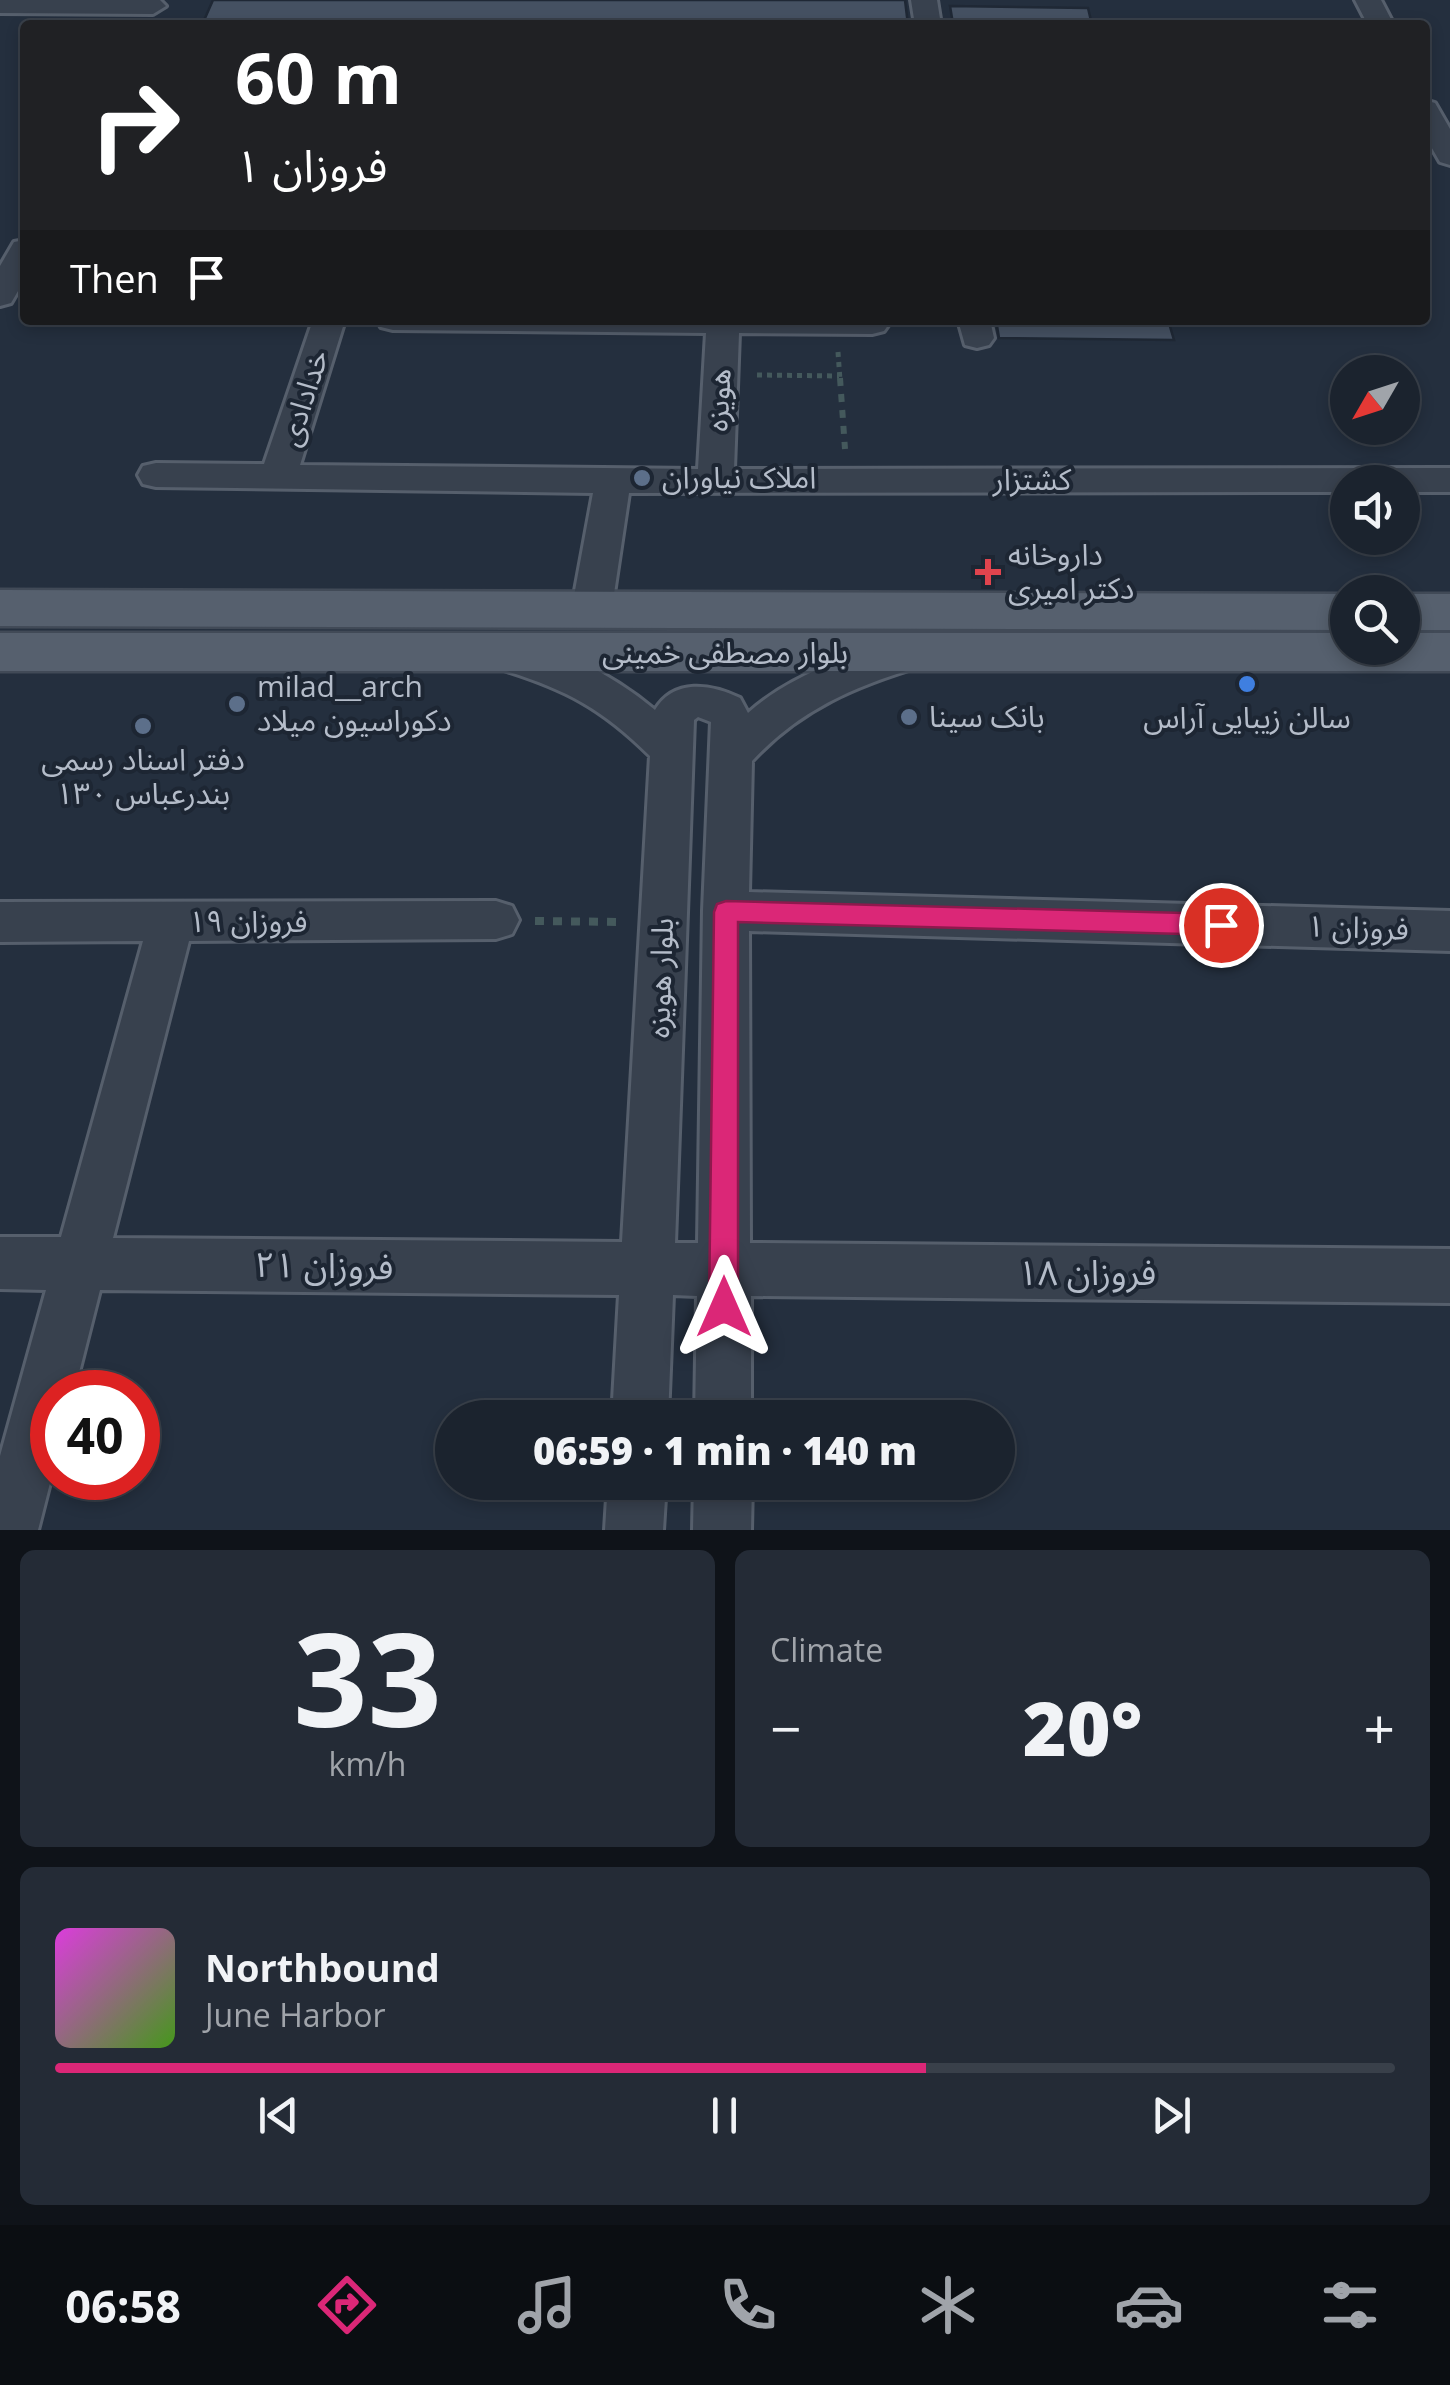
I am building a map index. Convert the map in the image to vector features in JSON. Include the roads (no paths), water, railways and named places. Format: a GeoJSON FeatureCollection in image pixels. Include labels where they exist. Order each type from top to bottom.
{"type":"FeatureCollection","features":[{"type":"Feature","properties":{"kind":"main road","name":"بلوار مصطفی خمینی"},"geometry":{"type":"LineString","coordinates":[[0,608],[1330,612]]}},
{"type":"Feature","properties":{"kind":"main road"},"geometry":{"type":"LineString","coordinates":[[1420,612],[1450,612]]}},
{"type":"Feature","properties":{"kind":"main road","name":"بلوار مصطفی خمینی"},"geometry":{"type":"LineString","coordinates":[[0,652],[1450,652]]}},
{"type":"Feature","properties":{"kind":"street"},"geometry":{"type":"LineString","coordinates":[[0,5],[150,10]]}},
{"type":"Feature","properties":{"kind":"street"},"geometry":{"type":"LineString","coordinates":[[1430,118],[1450,156]]}},
{"type":"Feature","properties":{"kind":"street"},"geometry":{"type":"LineString","coordinates":[[0,296],[20,258]]}},
{"type":"Feature","properties":{"kind":"street","name":"خدادادی"},"geometry":{"type":"LineString","coordinates":[[278,477],[327,325]]}},
{"type":"Feature","properties":{"kind":"street","name":"هویزه"},"geometry":{"type":"LineString","coordinates":[[715,481],[723,325]]}},
{"type":"Feature","properties":{"kind":"street","name":"کشتزار"},"geometry":{"type":"LineString","coordinates":[[156,475],[613,481],[1450,480]]}},
{"type":"Feature","properties":{"kind":"street"},"geometry":{"type":"LineString","coordinates":[[592,607],[613,481]]}},
{"type":"Feature","properties":{"kind":"street"},"geometry":{"type":"LineString","coordinates":[[490,652],[551,665],[590,682],[630,709],[671,751]]}},
{"type":"Feature","properties":{"kind":"street"},"geometry":{"type":"LineString","coordinates":[[723,1400],[726,912],[732,755],[758,724],[784,704],[859,669],[913,654]]}},
{"type":"Feature","properties":{"kind":"street","name":"بلوار هویزه"},"geometry":{"type":"LineString","coordinates":[[641,1400],[673,714],[680,705],[695,700],[726,709],[732,721],[732,755]]}},
{"type":"Feature","properties":{"kind":"street","name":"فروزان ۱"},"geometry":{"type":"LineString","coordinates":[[726,912],[1450,931]]}},
{"type":"Feature","properties":{"kind":"street","name":"فروزان ۱۹"},"geometry":{"type":"LineString","coordinates":[[0,922],[496,920]]}},
{"type":"Feature","properties":{"kind":"street"},"geometry":{"type":"LineString","coordinates":[[9,1530],[171,923]]}},
{"type":"Feature","properties":{"kind":"street","name":"فروزان ۲۱"},"geometry":{"type":"LineString","coordinates":[[0,1263],[724,1270]]}},
{"type":"Feature","properties":{"kind":"street","name":"فروزان ۱۸"},"geometry":{"type":"LineString","coordinates":[[724,1270],[1450,1276]]}},
{"type":"Feature","properties":{"kind":"street"},"geometry":{"type":"LineString","coordinates":[[634,1530],[636,1500]]}},
{"type":"Feature","properties":{"kind":"street"},"geometry":{"type":"LineString","coordinates":[[722,1530],[723,1500]]}},
{"type":"Feature","properties":{"kind":"place","name":"املاک نیاوران"},"geometry":{"type":"Point","coordinates":[642,478]}},
{"type":"Feature","properties":{"kind":"place","name":"داروخانه دکتر امیری"},"geometry":{"type":"Point","coordinates":[988,572]}},
{"type":"Feature","properties":{"kind":"place","name":"سالن زیبایی آراس"},"geometry":{"type":"Point","coordinates":[1247,684]}},
{"type":"Feature","properties":{"kind":"place","name":"milad__arch دکوراسیون میلاد"},"geometry":{"type":"Point","coordinates":[237,704]}},
{"type":"Feature","properties":{"kind":"place","name":"بانک سینا"},"geometry":{"type":"Point","coordinates":[909,717]}},
{"type":"Feature","properties":{"kind":"place","name":"دفتر اسناد رسمی ۱۳۰ بندرعباس"},"geometry":{"type":"Point","coordinates":[143,726]}}]}
